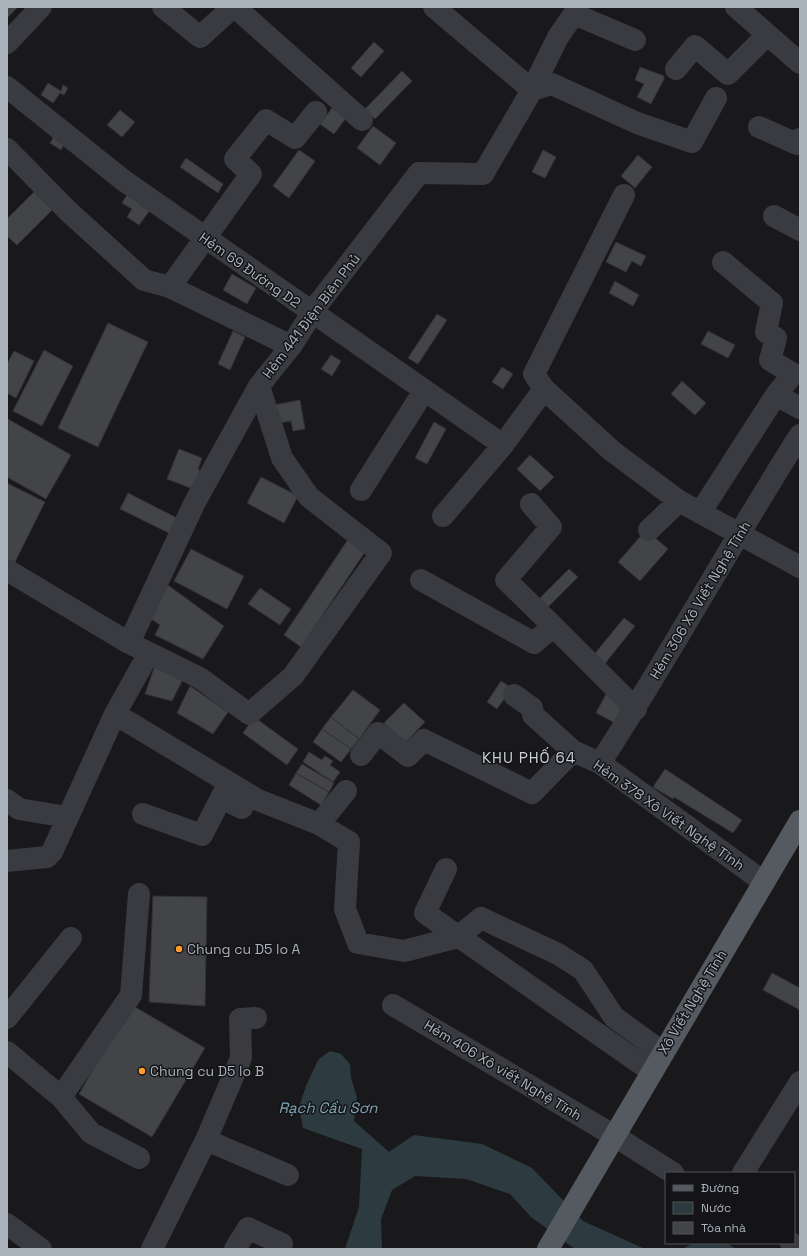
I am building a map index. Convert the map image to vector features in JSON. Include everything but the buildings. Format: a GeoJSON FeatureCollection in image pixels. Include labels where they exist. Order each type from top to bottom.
{"type":"FeatureCollection","features":[{"type":"Feature","properties":{"kind":"main road","name":"Xô Viết Nghệ Tĩnh"},"geometry":{"type":"LineString","coordinates":[[548,1249],[662,1052],[696,999],[800,821]]}},
{"type":"Feature","properties":{"kind":"street"},"geometry":{"type":"LineString","coordinates":[[7,43],[41,7]]}},
{"type":"Feature","properties":{"kind":"street"},"geometry":{"type":"LineString","coordinates":[[163,7],[200,38],[234,7],[362,120]]}},
{"type":"Feature","properties":{"kind":"street"},"geometry":{"type":"LineString","coordinates":[[434,7],[532,90]]}},
{"type":"Feature","properties":{"kind":"street"},"geometry":{"type":"LineString","coordinates":[[736,7],[800,63]]}},
{"type":"Feature","properties":{"kind":"street"},"geometry":{"type":"LineString","coordinates":[[532,90],[558,37],[574,14],[635,40]]}},
{"type":"Feature","properties":{"kind":"street"},"geometry":{"type":"LineString","coordinates":[[676,69],[695,46],[728,74],[767,35]]}},
{"type":"Feature","properties":{"kind":"street"},"geometry":{"type":"LineString","coordinates":[[532,90],[552,84],[637,123],[692,142],[716,98]]}},
{"type":"Feature","properties":{"kind":"street","name":"Hẻm 69 Đường D2"},"geometry":{"type":"LineString","coordinates":[[7,87],[123,180],[503,445]]}},
{"type":"Feature","properties":{"kind":"street","name":"Hẻm 441 Điện Biên Phủ"},"geometry":{"type":"LineString","coordinates":[[129,643],[194,504],[259,386],[291,346],[312,313],[419,173],[483,174],[532,90]]}},
{"type":"Feature","properties":{"kind":"street"},"geometry":{"type":"LineString","coordinates":[[170,287],[206,239],[251,174],[235,159],[266,120],[295,138],[316,112]]}},
{"type":"Feature","properties":{"kind":"street"},"geometry":{"type":"LineString","coordinates":[[759,127],[797,144],[800,139]]}},
{"type":"Feature","properties":{"kind":"street"},"geometry":{"type":"LineString","coordinates":[[7,150],[68,212],[144,280],[170,287],[291,346]]}},
{"type":"Feature","properties":{"kind":"street"},"geometry":{"type":"LineString","coordinates":[[624,195],[534,374],[544,389],[612,451],[679,502],[800,568]]}},
{"type":"Feature","properties":{"kind":"street"},"geometry":{"type":"LineString","coordinates":[[774,216],[800,230]]}},
{"type":"Feature","properties":{"kind":"street"},"geometry":{"type":"LineString","coordinates":[[700,513],[776,395],[793,374],[770,360],[776,338],[766,332],[772,303],[723,262]]}},
{"type":"Feature","properties":{"kind":"street"},"geometry":{"type":"LineString","coordinates":[[7,570],[129,643],[200,678],[249,714],[293,676],[381,553],[309,497],[282,458],[259,386]]}},
{"type":"Feature","properties":{"kind":"street"},"geometry":{"type":"LineString","coordinates":[[443,516],[503,445],[544,389]]}},
{"type":"Feature","properties":{"kind":"street"},"geometry":{"type":"LineString","coordinates":[[361,490],[424,391]]}},
{"type":"Feature","properties":{"kind":"street"},"geometry":{"type":"LineString","coordinates":[[776,395],[800,408]]}},
{"type":"Feature","properties":{"kind":"street","name":"Hẻm 306 Xô Viết Nghệ Tĩnh"},"geometry":{"type":"LineString","coordinates":[[600,763],[636,709],[739,534],[800,436]]}},
{"type":"Feature","properties":{"kind":"street"},"geometry":{"type":"LineString","coordinates":[[649,530],[679,502]]}},
{"type":"Feature","properties":{"kind":"street"},"geometry":{"type":"LineString","coordinates":[[531,504],[551,527],[506,580],[636,709]]}},
{"type":"Feature","properties":{"kind":"street"},"geometry":{"type":"LineString","coordinates":[[421,580],[534,643],[553,626]]}},
{"type":"Feature","properties":{"kind":"street"},"geometry":{"type":"LineString","coordinates":[[7,861],[47,857],[52,852],[115,714],[149,653]]}},
{"type":"Feature","properties":{"kind":"street","name":"Hẻm 378 Xô Viết Nghệ Tĩnh"},"geometry":{"type":"LineString","coordinates":[[514,695],[532,708],[533,715],[573,751],[600,763],[764,882]]}},
{"type":"Feature","properties":{"kind":"street"},"geometry":{"type":"LineString","coordinates":[[115,714],[225,790],[242,808]]}},
{"type":"Feature","properties":{"kind":"street"},"geometry":{"type":"LineString","coordinates":[[361,755],[378,733],[408,756],[424,740],[532,793],[573,751]]}},
{"type":"Feature","properties":{"kind":"street"},"geometry":{"type":"LineString","coordinates":[[143,814],[202,835],[225,790]]}},
{"type":"Feature","properties":{"kind":"street"},"geometry":{"type":"LineString","coordinates":[[225,790],[258,800],[319,824],[349,842],[344,909],[358,943],[404,951],[458,937],[481,918],[558,954],[582,970],[614,1017],[662,1052]]}},
{"type":"Feature","properties":{"kind":"street"},"geometry":{"type":"LineString","coordinates":[[319,824],[346,791]]}},
{"type":"Feature","properties":{"kind":"street"},"geometry":{"type":"LineString","coordinates":[[7,800],[19,809],[67,817]]}},
{"type":"Feature","properties":{"kind":"street"},"geometry":{"type":"LineString","coordinates":[[446,870],[425,913],[651,1071]]}},
{"type":"Feature","properties":{"kind":"street"},"geometry":{"type":"LineString","coordinates":[[61,1096],[131,995],[139,894]]}},
{"type":"Feature","properties":{"kind":"street"},"geometry":{"type":"LineString","coordinates":[[7,1018],[71,938]]}},
{"type":"Feature","properties":{"kind":"street","name":"Hẻm 406 Xô viết Nghệ Tĩnh"},"geometry":{"type":"LineString","coordinates":[[393,1005],[614,1136],[671,1172]]}},
{"type":"Feature","properties":{"kind":"street"},"geometry":{"type":"LineString","coordinates":[[152,1249],[206,1140],[241,1058],[240,1019],[256,1018]]}},
{"type":"Feature","properties":{"kind":"street"},"geometry":{"type":"LineString","coordinates":[[7,1052],[61,1096],[90,1133],[139,1158]]}},
{"type":"Feature","properties":{"kind":"street"},"geometry":{"type":"LineString","coordinates":[[744,1172],[800,1082]]}},
{"type":"Feature","properties":{"kind":"street"},"geometry":{"type":"LineString","coordinates":[[206,1140],[288,1175]]}},
{"type":"Feature","properties":{"kind":"street"},"geometry":{"type":"LineString","coordinates":[[7,1224],[41,1249]]}},
{"type":"Feature","properties":{"kind":"street"},"geometry":{"type":"LineString","coordinates":[[235,1249],[248,1228],[282,1244],[278,1249]]}},
{"type":"Feature","properties":{"kind":"water","name":"Rạch Cầu Sơn"},"geometry":{"type":"Polygon","coordinates":[[[330,1051],[341,1054],[350,1064],[351,1078],[357,1097],[354,1121],[389,1152],[414,1135],[482,1144],[532,1168],[583,1221],[645,1249],[575,1249],[531,1217],[510,1194],[466,1179],[415,1176],[392,1190],[381,1219],[382,1249],[345,1249],[359,1207],[362,1149],[303,1128],[299,1107],[306,1086],[318,1060],[330,1051]]]}},
{"type":"Feature","properties":{"kind":"water"},"geometry":{"type":"Polygon","coordinates":[[[692,1244],[728,1244],[736,1249],[682,1249],[692,1244]]]}},
{"type":"Feature","properties":{"kind":"place","name":"Chung cu D5 lo A"},"geometry":{"type":"Point","coordinates":[179,949]}},
{"type":"Feature","properties":{"kind":"place","name":"Chung cu D5 lo B"},"geometry":{"type":"Point","coordinates":[142,1071]}},
{"type":"Feature","properties":{"kind":"district","name":"KHU PHỐ 64"},"geometry":{"type":"Point","coordinates":[529,758]}}]}
